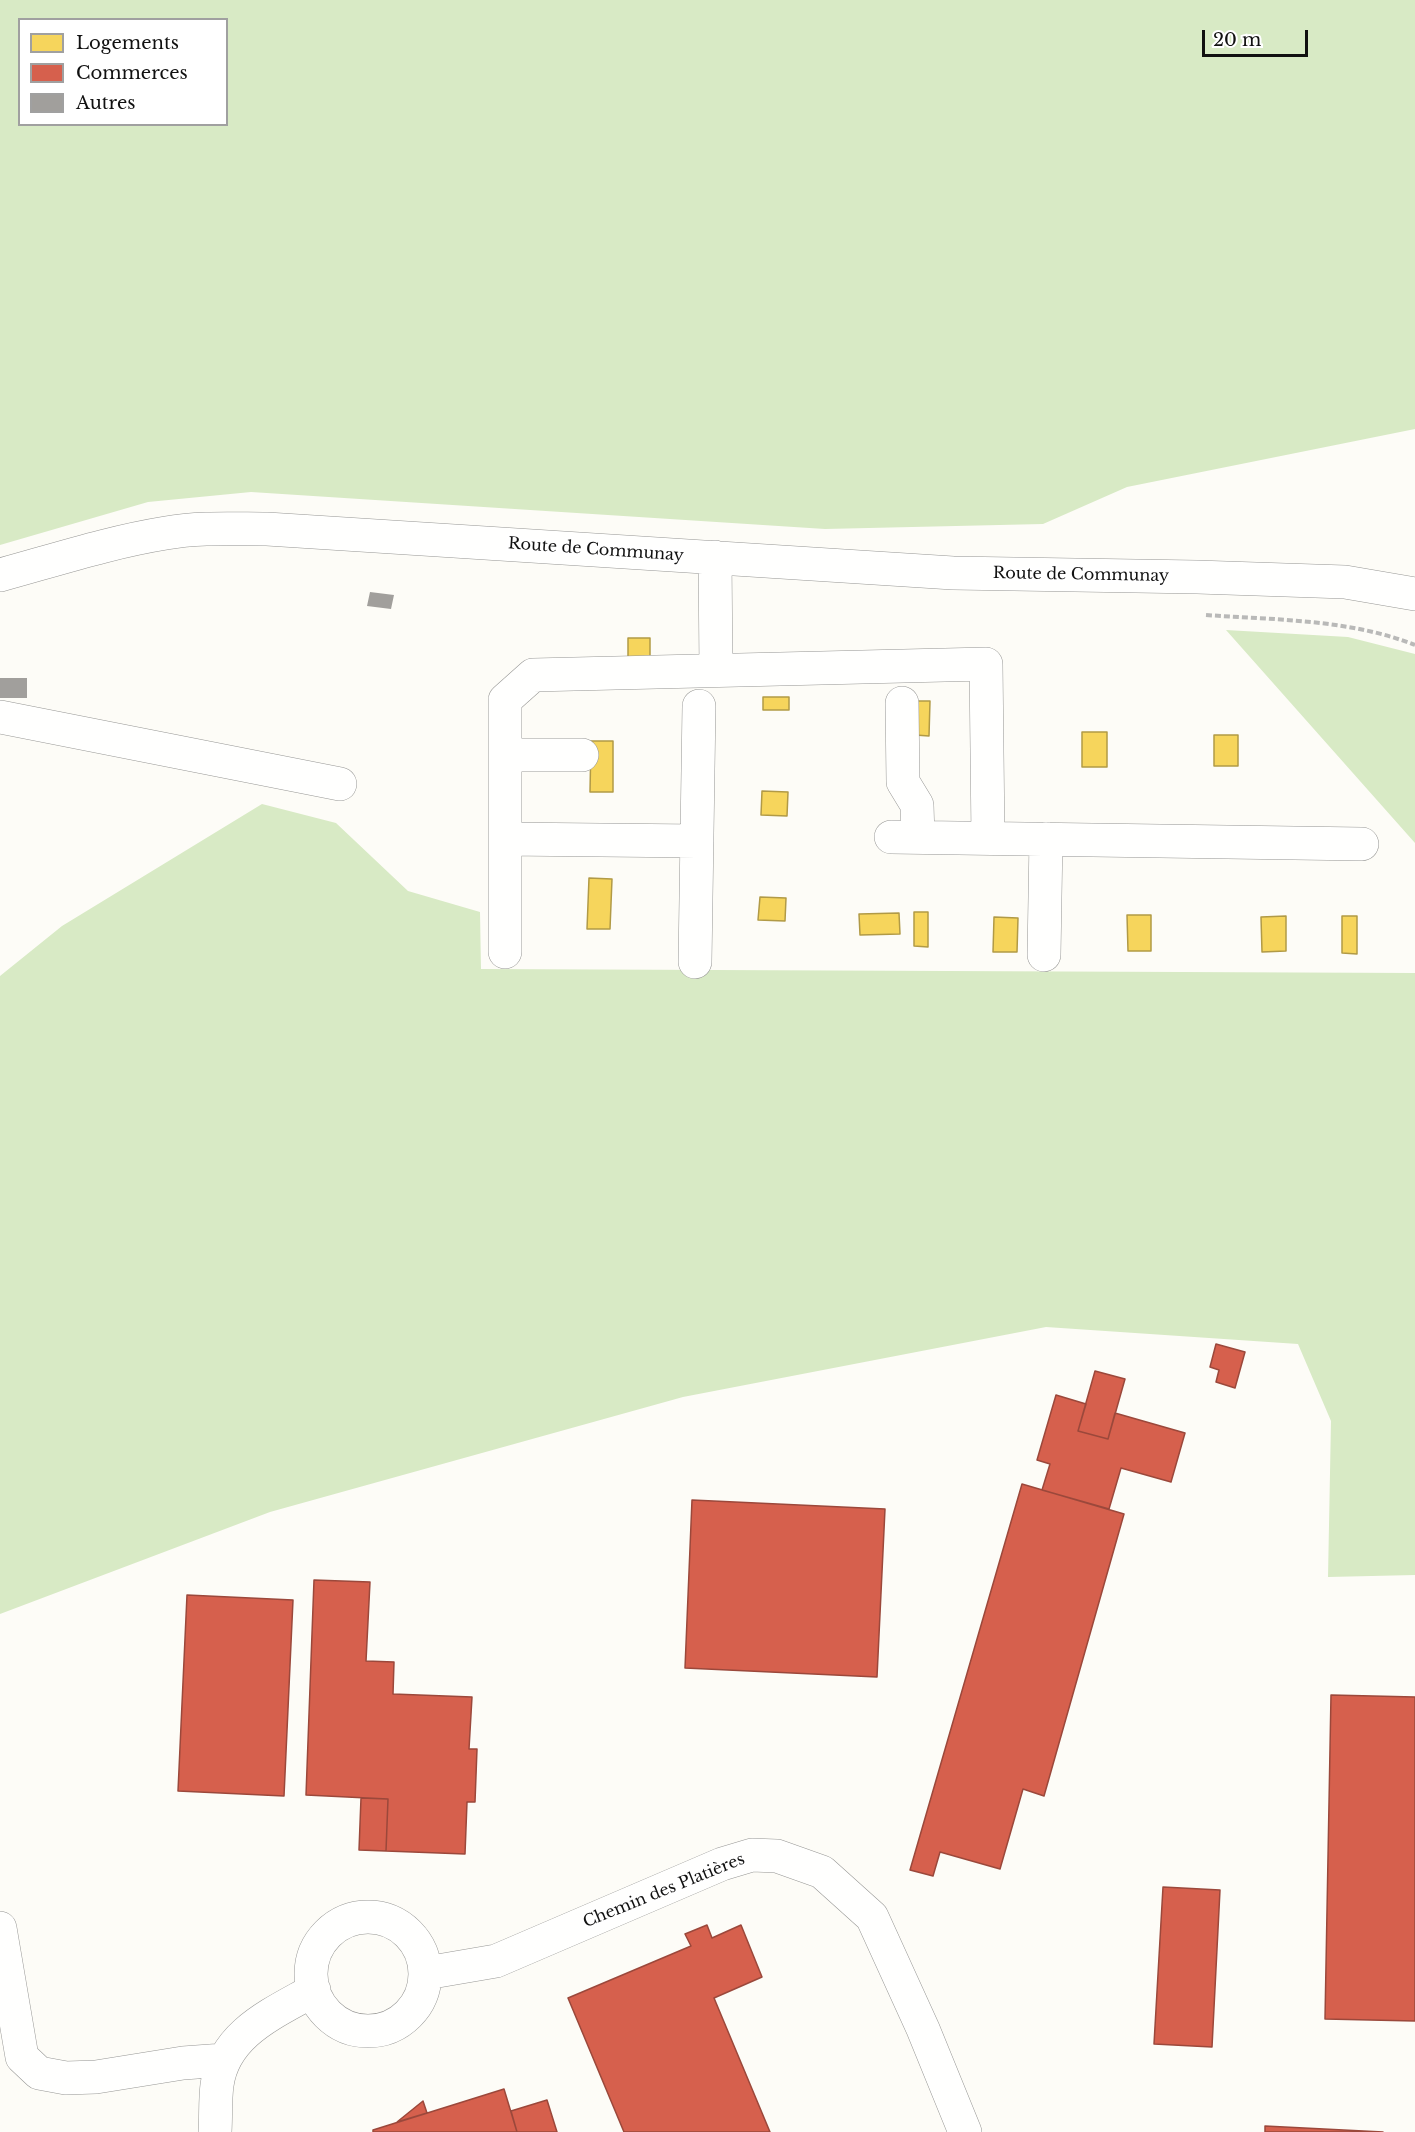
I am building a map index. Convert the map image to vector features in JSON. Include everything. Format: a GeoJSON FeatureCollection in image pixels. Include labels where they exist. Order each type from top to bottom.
{"type":"FeatureCollection","features":[{"type":"Feature","properties":{"kind":"street","name":"Route de Communay"},"geometry":{"type":"LineString","coordinates":[[0,575],[124,541],[168,532],[267,529],[953,573],[1345,582],[1415,594]]}},
{"type":"Feature","properties":{"kind":"street"},"geometry":{"type":"LineString","coordinates":[[715,557],[716,670]]}},
{"type":"Feature","properties":{"kind":"street"},"geometry":{"type":"LineString","coordinates":[[505,952],[506,700],[533,675],[986,664],[988,838]]}},
{"type":"Feature","properties":{"kind":"street"},"geometry":{"type":"LineString","coordinates":[[902,703],[903,782],[917,805],[904,837],[1362,844]]}},
{"type":"Feature","properties":{"kind":"street"},"geometry":{"type":"LineString","coordinates":[[695,962],[699,706]]}},
{"type":"Feature","properties":{"kind":"street"},"geometry":{"type":"LineString","coordinates":[[0,717],[340,784]]}},
{"type":"Feature","properties":{"kind":"street"},"geometry":{"type":"LineString","coordinates":[[505,755],[582,755]]}},
{"type":"Feature","properties":{"kind":"street"},"geometry":{"type":"LineString","coordinates":[[505,839],[697,841]]}},
{"type":"Feature","properties":{"kind":"street"},"geometry":{"type":"LineString","coordinates":[[1044,955],[1046,839]]}},
{"type":"Feature","properties":{"kind":"street","name":"Chemin des Platières"},"geometry":{"type":"LineString","coordinates":[[426,1973],[496,1961],[722,1864],[752,1855],[777,1856],[822,1872],[872,1917],[922,2029],[964,2132]]}},
{"type":"Feature","properties":{"kind":"street"},"geometry":{"type":"LineString","coordinates":[[360,1917],[379,1917],[398,1924],[412,1936],[422,1953],[426,1973],[423,1991],[415,2007],[403,2020],[387,2028],[369,2031],[351,2028],[335,2020],[322,2007],[314,1990],[312,1971],[315,1952],[326,1935],[341,1923],[360,1917]]}},
{"type":"Feature","properties":{"kind":"street"},"geometry":{"type":"LineString","coordinates":[[0,1928],[22,2057],[39,2073],[66,2078],[96,2077],[183,2063],[224,2060]]}},
{"type":"Feature","properties":{"kind":"street"},"geometry":{"type":"LineString","coordinates":[[215,2132],[217,2083],[224,2060],[237,2040],[256,2023],[314,1990]]}},
{"type":"Feature","properties":{"kind":"green space"},"geometry":{"type":"Polygon","coordinates":[[[0,0],[1415,0],[1415,429],[1127,487],[1043,524],[825,529],[251,492],[148,502],[0,545],[0,0]]]}},
{"type":"Feature","properties":{"kind":"green space"},"geometry":{"type":"Polygon","coordinates":[[[1226,630],[1348,637],[1415,654],[1415,843],[1226,630]]]}},
{"type":"Feature","properties":{"kind":"green space"},"geometry":{"type":"Polygon","coordinates":[[[262,804],[336,823],[408,891],[480,912],[481,969],[1415,973],[1415,1575],[1328,1577],[1331,1421],[1298,1344],[1046,1327],[683,1397],[270,1512],[0,1614],[0,976],[62,926],[262,804]]]}},
{"type":"Feature","properties":{"kind":"building: Logements"},"geometry":{"type":"Polygon","coordinates":[[[628,638],[650,638],[650,665],[628,665],[628,638]]]}},
{"type":"Feature","properties":{"kind":"building: Logements"},"geometry":{"type":"Polygon","coordinates":[[[763,697],[789,697],[789,710],[763,710],[763,697]]]}},
{"type":"Feature","properties":{"kind":"building: Logements"},"geometry":{"type":"Polygon","coordinates":[[[916,701],[930,701],[929,736],[915,735],[916,701]]]}},
{"type":"Feature","properties":{"kind":"building: Logements"},"geometry":{"type":"Polygon","coordinates":[[[1082,732],[1107,732],[1107,767],[1082,767],[1082,732]]]}},
{"type":"Feature","properties":{"kind":"building: Logements"},"geometry":{"type":"Polygon","coordinates":[[[1214,735],[1238,735],[1238,766],[1214,766],[1214,735]]]}},
{"type":"Feature","properties":{"kind":"building: Logements"},"geometry":{"type":"Polygon","coordinates":[[[591,741],[613,741],[613,792],[590,792],[591,741]]]}},
{"type":"Feature","properties":{"kind":"building: Logements"},"geometry":{"type":"Polygon","coordinates":[[[762,791],[788,792],[787,816],[761,815],[762,791]]]}},
{"type":"Feature","properties":{"kind":"building: Logements"},"geometry":{"type":"Polygon","coordinates":[[[589,878],[612,879],[610,929],[587,929],[589,878]]]}},
{"type":"Feature","properties":{"kind":"building: Logements"},"geometry":{"type":"Polygon","coordinates":[[[760,897],[786,898],[785,921],[758,920],[760,897]]]}},
{"type":"Feature","properties":{"kind":"building: Logements"},"geometry":{"type":"Polygon","coordinates":[[[914,912],[928,912],[928,947],[914,946],[914,912]]]}},
{"type":"Feature","properties":{"kind":"building: Logements"},"geometry":{"type":"Polygon","coordinates":[[[899,913],[900,934],[860,935],[859,914],[899,913]]]}},
{"type":"Feature","properties":{"kind":"building: Logements"},"geometry":{"type":"Polygon","coordinates":[[[1127,915],[1151,915],[1151,951],[1128,951],[1127,915]]]}},
{"type":"Feature","properties":{"kind":"building: Logements"},"geometry":{"type":"Polygon","coordinates":[[[1286,916],[1286,951],[1262,952],[1261,917],[1286,916]]]}},
{"type":"Feature","properties":{"kind":"building: Logements"},"geometry":{"type":"Polygon","coordinates":[[[1342,916],[1357,916],[1357,954],[1342,953],[1342,916]]]}},
{"type":"Feature","properties":{"kind":"building: Logements"},"geometry":{"type":"Polygon","coordinates":[[[994,917],[1018,918],[1017,952],[993,952],[994,917]]]}},
{"type":"Feature","properties":{"kind":"building: Commerces"},"geometry":{"type":"Polygon","coordinates":[[[1216,1344],[1245,1352],[1235,1388],[1216,1382],[1219,1370],[1210,1367],[1216,1344]]]}},
{"type":"Feature","properties":{"kind":"building: Commerces"},"geometry":{"type":"Polygon","coordinates":[[[1095,1371],[1125,1379],[1108,1439],[1078,1431],[1095,1371]]]}},
{"type":"Feature","properties":{"kind":"building: Commerces"},"geometry":{"type":"Polygon","coordinates":[[[1056,1395],[1086,1404],[1078,1431],[1108,1439],[1115,1413],[1185,1433],[1171,1482],[1121,1468],[1109,1509],[1042,1490],[1050,1464],[1037,1460],[1056,1395]]]}},
{"type":"Feature","properties":{"kind":"building: Commerces"},"geometry":{"type":"Polygon","coordinates":[[[1022,1484],[1124,1514],[1044,1796],[1023,1789],[1000,1869],[940,1852],[933,1876],[910,1870],[1022,1484]]]}},
{"type":"Feature","properties":{"kind":"building: Commerces"},"geometry":{"type":"Polygon","coordinates":[[[692,1500],[885,1509],[877,1677],[685,1668],[692,1500]]]}},
{"type":"Feature","properties":{"kind":"building: Commerces"},"geometry":{"type":"Polygon","coordinates":[[[314,1580],[370,1582],[366,1661],[394,1662],[393,1694],[472,1697],[469,1749],[477,1749],[475,1802],[467,1802],[465,1854],[386,1851],[388,1799],[306,1795],[314,1580]]]}},
{"type":"Feature","properties":{"kind":"building: Commerces"},"geometry":{"type":"Polygon","coordinates":[[[187,1595],[293,1600],[284,1796],[178,1791],[187,1595]]]}},
{"type":"Feature","properties":{"kind":"building: Commerces"},"geometry":{"type":"Polygon","coordinates":[[[1331,1695],[1415,1697],[1415,2021],[1325,2019],[1331,1695]]]}},
{"type":"Feature","properties":{"kind":"building: Commerces"},"geometry":{"type":"Polygon","coordinates":[[[361,1798],[388,1799],[386,1851],[359,1850],[361,1798]]]}},
{"type":"Feature","properties":{"kind":"building: Commerces"},"geometry":{"type":"Polygon","coordinates":[[[1163,1887],[1220,1890],[1212,2047],[1154,2044],[1163,1887]]]}},
{"type":"Feature","properties":{"kind":"building: Commerces"},"geometry":{"type":"Polygon","coordinates":[[[707,1925],[712,1938],[741,1925],[762,1977],[714,1998],[770,2132],[624,2132],[568,1998],[691,1946],[685,1934],[707,1925]]]}},
{"type":"Feature","properties":{"kind":"building: Commerces"},"geometry":{"type":"Polygon","coordinates":[[[504,2089],[517,2132],[373,2132],[373,2130],[504,2089]]]}},
{"type":"Feature","properties":{"kind":"building: Commerces"},"geometry":{"type":"Polygon","coordinates":[[[547,2100],[557,2132],[517,2132],[511,2111],[547,2100]]]}},
{"type":"Feature","properties":{"kind":"building: Commerces"},"geometry":{"type":"Polygon","coordinates":[[[423,2101],[427,2113],[397,2122],[423,2101]]]}},
{"type":"Feature","properties":{"kind":"building: Commerces"},"geometry":{"type":"Polygon","coordinates":[[[1265,2126],[1383,2132],[1265,2132],[1265,2126]]]}},
{"type":"Feature","properties":{"kind":"building: Autres"},"geometry":{"type":"Polygon","coordinates":[[[370,592],[394,595],[391,609],[367,606],[370,592]]]}},
{"type":"Feature","properties":{"kind":"building: Autres"},"geometry":{"type":"Polygon","coordinates":[[[0,678],[27,678],[27,698],[0,698],[0,678]]]}}]}
